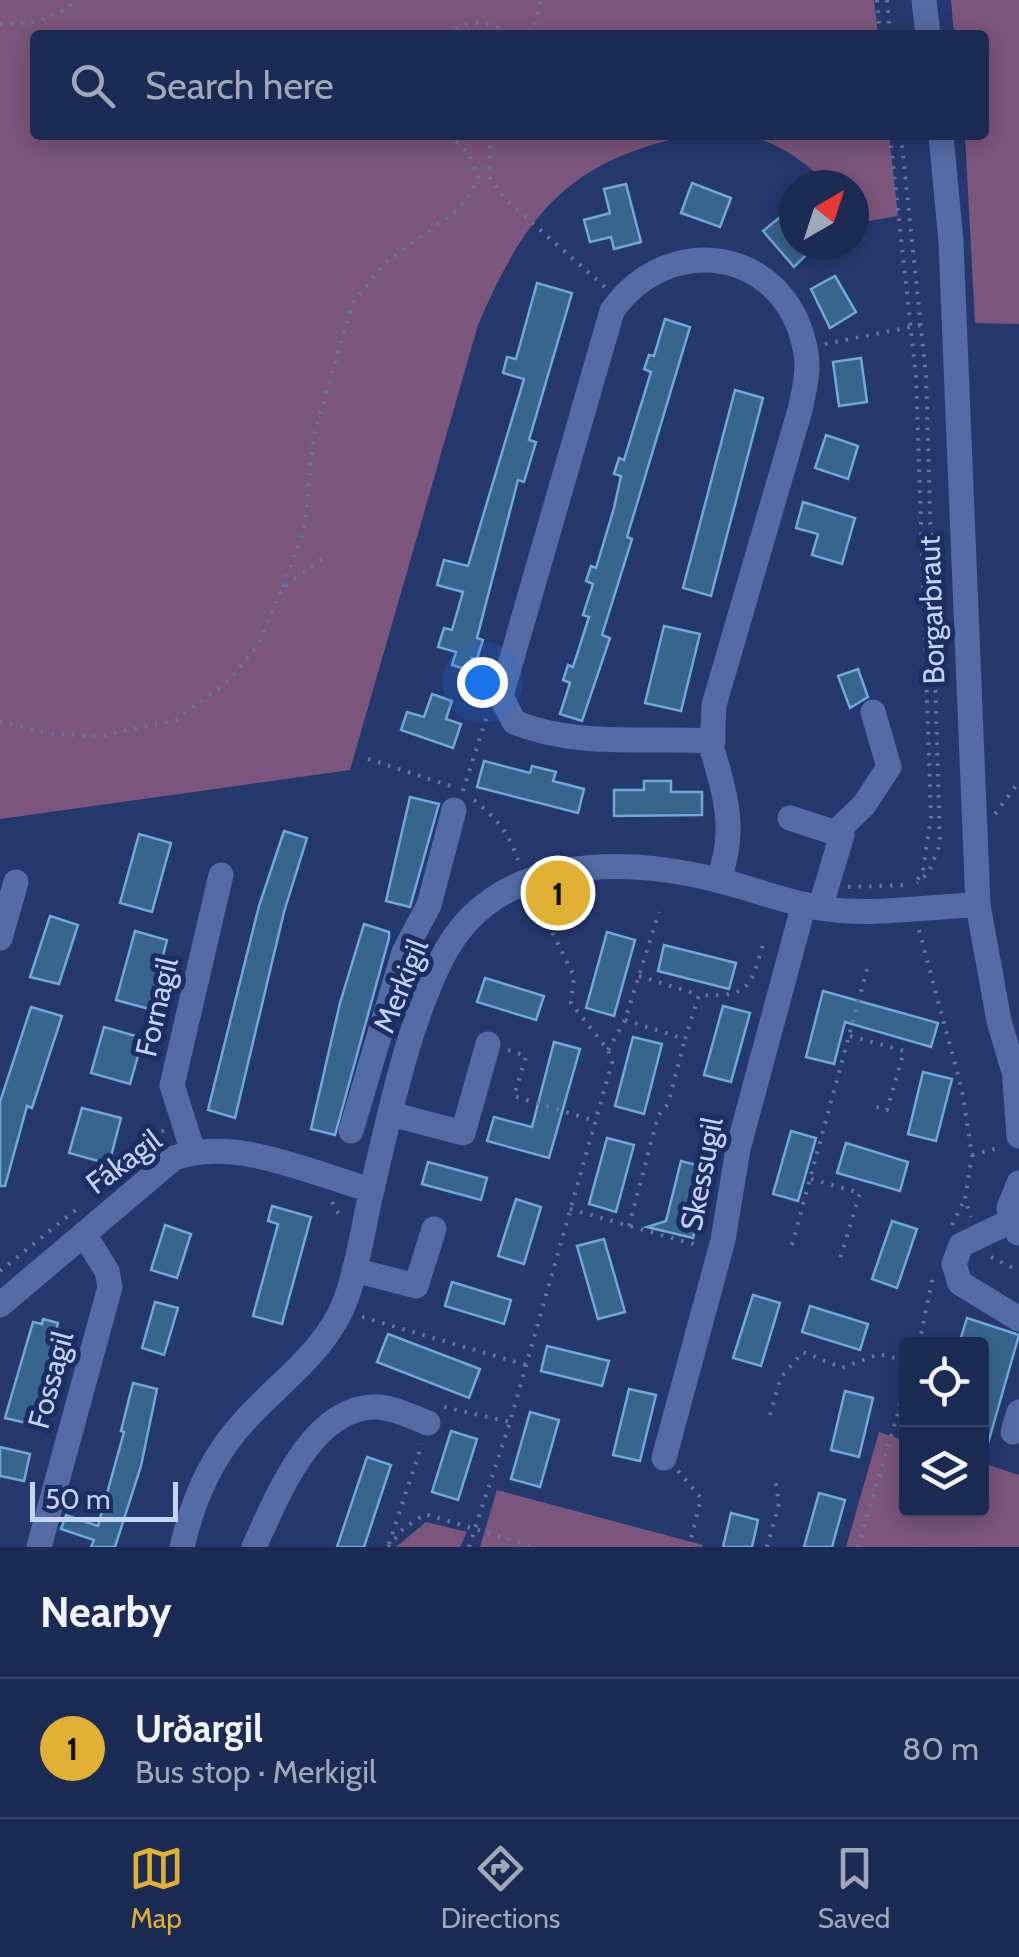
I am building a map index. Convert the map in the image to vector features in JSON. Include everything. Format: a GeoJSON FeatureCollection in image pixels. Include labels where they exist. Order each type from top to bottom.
{"type":"FeatureCollection","features":[{"type":"Feature","properties":{"kind":"street"},"geometry":{"type":"LineString","coordinates":[[924,0],[927,30]]}},
{"type":"Feature","properties":{"kind":"street","name":"Borgarbraut"},"geometry":{"type":"LineString","coordinates":[[941,140],[951,242],[978,905],[998,1022],[1017,1084],[1016,1140]]}},
{"type":"Feature","properties":{"kind":"street"},"geometry":{"type":"LineString","coordinates":[[713,741],[596,739],[544,732],[514,722],[501,696],[584,395],[620,300],[648,272],[706,257],[735,264],[769,286],[793,312],[805,348],[800,410],[720,678],[713,741],[731,818],[726,860],[718,880]]}},
{"type":"Feature","properties":{"kind":"street"},"geometry":{"type":"LineString","coordinates":[[790,818],[835,833],[864,806],[889,766],[873,712]]}},
{"type":"Feature","properties":{"kind":"street"},"geometry":{"type":"LineString","coordinates":[[351,1131],[404,952],[429,906],[458,800]]}},
{"type":"Feature","properties":{"kind":"street","name":"Skessugil"},"geometry":{"type":"LineString","coordinates":[[664,1458],[720,1251],[738,1149],[812,906],[842,835],[835,833]]}},
{"type":"Feature","properties":{"kind":"street","name":"Merkigil"},"geometry":{"type":"LineString","coordinates":[[186,1546],[201,1483],[214,1462],[247,1418],[316,1350],[342,1311],[413,1038],[443,956],[486,904],[526,880],[566,869],[612,867],[718,880],[812,906],[915,896],[978,905]]}},
{"type":"Feature","properties":{"kind":"street","name":"Fornagil"},"geometry":{"type":"LineString","coordinates":[[192,1152],[172,1085],[221,875]]}},
{"type":"Feature","properties":{"kind":"street"},"geometry":{"type":"LineString","coordinates":[[0,938],[16,882]]}},
{"type":"Feature","properties":{"kind":"street"},"geometry":{"type":"LineString","coordinates":[[381,1029],[413,1038]]}},
{"type":"Feature","properties":{"kind":"street"},"geometry":{"type":"LineString","coordinates":[[392,1114],[462,1133],[488,1044]]}},
{"type":"Feature","properties":{"kind":"street","name":"Fákagil"},"geometry":{"type":"LineString","coordinates":[[0,1305],[174,1158],[192,1152],[236,1152],[372,1190]]}},
{"type":"Feature","properties":{"kind":"street"},"geometry":{"type":"LineString","coordinates":[[1018,1180],[1008,1208],[1015,1228],[977,1235],[961,1246],[954,1264],[960,1282],[989,1304],[1019,1319]]}},
{"type":"Feature","properties":{"kind":"street"},"geometry":{"type":"LineString","coordinates":[[354,1270],[416,1286],[434,1230]]}},
{"type":"Feature","properties":{"kind":"street","name":"Fossagil"},"geometry":{"type":"LineString","coordinates":[[39,1547],[110,1287],[107,1271],[84,1234]]}},
{"type":"Feature","properties":{"kind":"street"},"geometry":{"type":"LineString","coordinates":[[254,1547],[289,1471],[335,1422],[376,1407],[428,1423]]}},
{"type":"Feature","properties":{"kind":"path"},"geometry":{"type":"LineString","coordinates":[[0,24],[35,22],[69,8],[73,0]]}},
{"type":"Feature","properties":{"kind":"path"},"geometry":{"type":"LineString","coordinates":[[533,30],[541,0]]}},
{"type":"Feature","properties":{"kind":"path"},"geometry":{"type":"LineString","coordinates":[[877,0],[880,30]]}},
{"type":"Feature","properties":{"kind":"path"},"geometry":{"type":"LineString","coordinates":[[887,0],[890,30]]}},
{"type":"Feature","properties":{"kind":"path"},"geometry":{"type":"LineString","coordinates":[[456,30],[468,23],[496,24],[505,30]]}},
{"type":"Feature","properties":{"kind":"path"},"geometry":{"type":"LineString","coordinates":[[0,722],[54,734],[102,736],[176,720],[213,695],[244,664],[268,627],[304,531],[314,434],[354,304],[386,262],[455,212],[478,177],[470,156],[455,140]]}},
{"type":"Feature","properties":{"kind":"path"},"geometry":{"type":"LineString","coordinates":[[491,140],[490,176],[504,198],[620,300]]}},
{"type":"Feature","properties":{"kind":"path"},"geometry":{"type":"LineString","coordinates":[[891,140],[916,377],[931,817],[915,896],[962,1090],[972,1155],[965,1199],[977,1235],[991,1257],[1019,1271]]}},
{"type":"Feature","properties":{"kind":"path"},"geometry":{"type":"LineString","coordinates":[[902,140],[921,325],[939,818],[936,860],[915,896]]}},
{"type":"Feature","properties":{"kind":"path"},"geometry":{"type":"LineString","coordinates":[[805,348],[921,325]]}},
{"type":"Feature","properties":{"kind":"path"},"geometry":{"type":"LineString","coordinates":[[283,587],[328,555]]}},
{"type":"Feature","properties":{"kind":"path"},"geometry":{"type":"LineString","coordinates":[[458,800],[480,726],[501,696]]}},
{"type":"Feature","properties":{"kind":"path"},"geometry":{"type":"LineString","coordinates":[[368,760],[496,817],[510,838],[526,880],[574,976],[570,1003],[608,1050],[612,1063],[510,1422],[469,1547]]}},
{"type":"Feature","properties":{"kind":"path"},"geometry":{"type":"LineString","coordinates":[[990,816],[1019,782]]}},
{"type":"Feature","properties":{"kind":"path"},"geometry":{"type":"LineString","coordinates":[[931,817],[957,818]]}},
{"type":"Feature","properties":{"kind":"path"},"geometry":{"type":"LineString","coordinates":[[608,1050],[625,1020],[659,912]]}},
{"type":"Feature","properties":{"kind":"path"},"geometry":{"type":"LineString","coordinates":[[639,976],[699,994],[732,996],[745,990],[764,940]]}},
{"type":"Feature","properties":{"kind":"path"},"geometry":{"type":"LineString","coordinates":[[792,1246],[869,962]]}},
{"type":"Feature","properties":{"kind":"path"},"geometry":{"type":"LineString","coordinates":[[629,1226],[658,1116],[668,1104],[699,994]]}},
{"type":"Feature","properties":{"kind":"path"},"geometry":{"type":"LineString","coordinates":[[625,1020],[686,1039]]}},
{"type":"Feature","properties":{"kind":"path"},"geometry":{"type":"LineString","coordinates":[[850,1036],[904,1051],[888,1110],[870,1105]]}},
{"type":"Feature","properties":{"kind":"path"},"geometry":{"type":"LineString","coordinates":[[488,1044],[526,1056],[514,1096],[595,1120]]}},
{"type":"Feature","properties":{"kind":"path"},"geometry":{"type":"LineString","coordinates":[[972,1155],[1016,1140]]}},
{"type":"Feature","properties":{"kind":"path"},"geometry":{"type":"LineString","coordinates":[[811,1178],[860,1193],[840,1260]]}},
{"type":"Feature","properties":{"kind":"path"},"geometry":{"type":"LineString","coordinates":[[570,1209],[720,1251]]}},
{"type":"Feature","properties":{"kind":"path"},"geometry":{"type":"LineString","coordinates":[[342,1311],[526,1366]]}},
{"type":"Feature","properties":{"kind":"path"},"geometry":{"type":"LineString","coordinates":[[770,1416],[781,1377],[803,1352],[842,1368],[879,1354],[899,1359]]}},
{"type":"Feature","properties":{"kind":"path"},"geometry":{"type":"LineString","coordinates":[[389,1546],[428,1423],[445,1405],[510,1422]]}},
{"type":"Feature","properties":{"kind":"path"},"geometry":{"type":"LineString","coordinates":[[858,1547],[899,1409]]}},
{"type":"Feature","properties":{"kind":"path"},"geometry":{"type":"LineString","coordinates":[[664,1458],[701,1498],[689,1547]]}},
{"type":"Feature","properties":{"kind":"path"},"geometry":{"type":"LineString","coordinates":[[767,1547],[779,1504],[775,1477]]}},
{"type":"Feature","properties":{"kind":"path"},"geometry":{"type":"LineString","coordinates":[[389,1546],[425,1514],[534,1547]]}},
{"type":"Feature","properties":{"kind":"shaded area"},"geometry":{"type":"Polygon","coordinates":[[[0,0],[874,0],[877,30],[30,30],[30,140],[672,140],[613,160],[582,177],[556,198],[514,252],[496,286],[478,325],[350,770],[0,819],[0,0]]]}},
{"type":"Feature","properties":{"kind":"shaded area"},"geometry":{"type":"Polygon","coordinates":[[[951,0],[1019,0],[1019,324],[975,323],[965,140],[989,140],[989,30],[954,30],[951,0]]]}},
{"type":"Feature","properties":{"kind":"shaded area"},"geometry":{"type":"Polygon","coordinates":[[[759,140],[890,140],[898,216],[869,221],[869,170],[812,170],[789,153],[759,140]]]}},
{"type":"Feature","properties":{"kind":"shaded area"},"geometry":{"type":"Polygon","coordinates":[[[879,1432],[899,1439],[899,1517],[989,1517],[989,1465],[1019,1475],[1019,1547],[846,1547],[879,1432]]]}},
{"type":"Feature","properties":{"kind":"shaded area"},"geometry":{"type":"Polygon","coordinates":[[[497,1490],[703,1545],[480,1547],[497,1490]]]}},
{"type":"Feature","properties":{"kind":"shaded area"},"geometry":{"type":"Polygon","coordinates":[[[426,1522],[467,1532],[460,1547],[396,1547],[426,1522]]]}},
{"type":"Feature","properties":{"kind":"building"},"geometry":{"type":"Polygon","coordinates":[[[692,183],[731,198],[720,227],[681,213],[692,183]]]}},
{"type":"Feature","properties":{"kind":"building"},"geometry":{"type":"Polygon","coordinates":[[[626,184],[641,242],[614,249],[611,237],[590,242],[584,220],[610,213],[604,189],[626,184]]]}},
{"type":"Feature","properties":{"kind":"building"},"geometry":{"type":"Polygon","coordinates":[[[779,218],[779,250],[763,231],[779,218]]]}},
{"type":"Feature","properties":{"kind":"building"},"geometry":{"type":"Polygon","coordinates":[[[835,276],[856,312],[830,328],[811,289],[835,276]]]}},
{"type":"Feature","properties":{"kind":"building"},"geometry":{"type":"Polygon","coordinates":[[[537,283],[572,293],[529,440],[536,442],[524,482],[518,480],[477,638],[483,640],[477,659],[472,658],[468,670],[452,665],[456,652],[438,647],[444,628],[452,630],[463,592],[437,585],[444,560],[468,566],[524,379],[503,373],[507,357],[516,359],[537,283]]]}},
{"type":"Feature","properties":{"kind":"building"},"geometry":{"type":"Polygon","coordinates":[[[665,319],[690,327],[627,537],[632,539],[602,635],[610,638],[582,721],[560,714],[570,683],[563,680],[568,665],[573,667],[589,617],[583,615],[593,584],[586,581],[591,566],[596,568],[621,476],[614,474],[619,458],[624,460],[651,372],[644,369],[649,355],[654,356],[665,319]]]}},
{"type":"Feature","properties":{"kind":"building"},"geometry":{"type":"Polygon","coordinates":[[[861,358],[867,402],[839,406],[833,362],[861,358]]]}},
{"type":"Feature","properties":{"kind":"building"},"geometry":{"type":"Polygon","coordinates":[[[735,390],[763,398],[711,596],[683,588],[735,390]]]}},
{"type":"Feature","properties":{"kind":"building"},"geometry":{"type":"Polygon","coordinates":[[[826,435],[858,446],[848,479],[815,468],[826,435]]]}},
{"type":"Feature","properties":{"kind":"building"},"geometry":{"type":"Polygon","coordinates":[[[803,502],[855,518],[842,564],[812,555],[818,534],[796,528],[803,502]]]}},
{"type":"Feature","properties":{"kind":"building"},"geometry":{"type":"Polygon","coordinates":[[[664,626],[700,634],[681,711],[645,703],[664,626]]]}},
{"type":"Feature","properties":{"kind":"building"},"geometry":{"type":"Polygon","coordinates":[[[858,669],[868,697],[850,708],[838,676],[858,669]]]}},
{"type":"Feature","properties":{"kind":"building"},"geometry":{"type":"Polygon","coordinates":[[[432,694],[452,701],[446,719],[461,724],[453,748],[401,730],[407,712],[424,717],[432,694]]]}},
{"type":"Feature","properties":{"kind":"building"},"geometry":{"type":"Polygon","coordinates":[[[484,761],[530,773],[532,766],[556,772],[553,781],[584,789],[578,813],[477,787],[484,761]]]}},
{"type":"Feature","properties":{"kind":"building"},"geometry":{"type":"Polygon","coordinates":[[[644,781],[671,781],[671,792],[702,792],[702,815],[614,816],[614,790],[644,790],[644,781]]]}},
{"type":"Feature","properties":{"kind":"building"},"geometry":{"type":"Polygon","coordinates":[[[410,797],[439,804],[410,907],[386,901],[410,797]]]}},
{"type":"Feature","properties":{"kind":"building"},"geometry":{"type":"Polygon","coordinates":[[[284,831],[307,838],[284,912],[235,1118],[208,1110],[259,906],[284,831]]]}},
{"type":"Feature","properties":{"kind":"building"},"geometry":{"type":"Polygon","coordinates":[[[139,834],[171,843],[152,912],[120,903],[139,834]]]}},
{"type":"Feature","properties":{"kind":"building"},"geometry":{"type":"Polygon","coordinates":[[[50,916],[78,925],[59,984],[30,977],[50,916]]]}},
{"type":"Feature","properties":{"kind":"building"},"geometry":{"type":"Polygon","coordinates":[[[364,924],[389,932],[389,938],[335,1135],[311,1129],[340,1003],[364,924]]]}},
{"type":"Feature","properties":{"kind":"building"},"geometry":{"type":"Polygon","coordinates":[[[135,931],[167,940],[149,1009],[116,1000],[135,931]]]}},
{"type":"Feature","properties":{"kind":"building"},"geometry":{"type":"Polygon","coordinates":[[[607,932],[635,940],[614,1016],[586,1008],[607,932]]]}},
{"type":"Feature","properties":{"kind":"building"},"geometry":{"type":"Polygon","coordinates":[[[664,945],[736,963],[729,989],[658,971],[664,945]]]}},
{"type":"Feature","properties":{"kind":"building"},"geometry":{"type":"Polygon","coordinates":[[[485,978],[544,996],[536,1020],[477,1002],[485,978]]]}},
{"type":"Feature","properties":{"kind":"building"},"geometry":{"type":"Polygon","coordinates":[[[823,991],[938,1023],[931,1047],[845,1022],[834,1064],[806,1057],[823,991]]]}},
{"type":"Feature","properties":{"kind":"building"},"geometry":{"type":"Polygon","coordinates":[[[723,1006],[750,1013],[731,1082],[704,1075],[723,1006]]]}},
{"type":"Feature","properties":{"kind":"building"},"geometry":{"type":"Polygon","coordinates":[[[31,1007],[62,1016],[32,1108],[27,1106],[5,1186],[0,1186],[0,1102],[31,1007]]]}},
{"type":"Feature","properties":{"kind":"building"},"geometry":{"type":"Polygon","coordinates":[[[104,1027],[143,1038],[130,1084],[91,1073],[104,1027]]]}},
{"type":"Feature","properties":{"kind":"building"},"geometry":{"type":"Polygon","coordinates":[[[633,1037],[662,1044],[644,1114],[615,1106],[633,1037]]]}},
{"type":"Feature","properties":{"kind":"building"},"geometry":{"type":"Polygon","coordinates":[[[554,1042],[580,1049],[549,1158],[487,1141],[494,1117],[532,1127],[554,1042]]]}},
{"type":"Feature","properties":{"kind":"building"},"geometry":{"type":"Polygon","coordinates":[[[923,1072],[952,1079],[936,1141],[908,1134],[923,1072]]]}},
{"type":"Feature","properties":{"kind":"building"},"geometry":{"type":"Polygon","coordinates":[[[82,1108],[121,1118],[109,1164],[69,1153],[82,1108]]]}},
{"type":"Feature","properties":{"kind":"building"},"geometry":{"type":"Polygon","coordinates":[[[791,1131],[816,1138],[798,1201],[773,1194],[791,1131]]]}},
{"type":"Feature","properties":{"kind":"building"},"geometry":{"type":"Polygon","coordinates":[[[607,1138],[634,1145],[616,1212],[589,1204],[607,1138]]]}},
{"type":"Feature","properties":{"kind":"building"},"geometry":{"type":"Polygon","coordinates":[[[846,1143],[908,1162],[900,1191],[837,1173],[846,1143]]]}},
{"type":"Feature","properties":{"kind":"building"},"geometry":{"type":"Polygon","coordinates":[[[681,1161],[711,1169],[693,1238],[647,1227],[666,1221],[681,1161]]]}},
{"type":"Feature","properties":{"kind":"building"},"geometry":{"type":"Polygon","coordinates":[[[428,1162],[487,1178],[481,1200],[422,1184],[428,1162]]]}},
{"type":"Feature","properties":{"kind":"building"},"geometry":{"type":"Polygon","coordinates":[[[516,1199],[541,1207],[524,1264],[498,1256],[516,1199]]]}},
{"type":"Feature","properties":{"kind":"building"},"geometry":{"type":"Polygon","coordinates":[[[272,1206],[311,1217],[282,1324],[253,1316],[278,1224],[268,1221],[272,1206]]]}},
{"type":"Feature","properties":{"kind":"building"},"geometry":{"type":"Polygon","coordinates":[[[892,1221],[917,1229],[897,1288],[872,1279],[892,1221]]]}},
{"type":"Feature","properties":{"kind":"building"},"geometry":{"type":"Polygon","coordinates":[[[165,1225],[191,1234],[177,1278],[151,1270],[165,1225]]]}},
{"type":"Feature","properties":{"kind":"building"},"geometry":{"type":"Polygon","coordinates":[[[604,1239],[625,1312],[598,1319],[577,1246],[604,1239]]]}},
{"type":"Feature","properties":{"kind":"building"},"geometry":{"type":"Polygon","coordinates":[[[452,1282],[511,1300],[504,1324],[445,1306],[452,1282]]]}},
{"type":"Feature","properties":{"kind":"building"},"geometry":{"type":"Polygon","coordinates":[[[753,1295],[780,1303],[761,1366],[733,1358],[753,1295]]]}},
{"type":"Feature","properties":{"kind":"building"},"geometry":{"type":"Polygon","coordinates":[[[155,1302],[178,1308],[164,1355],[142,1348],[155,1302]]]}},
{"type":"Feature","properties":{"kind":"building"},"geometry":{"type":"Polygon","coordinates":[[[810,1306],[868,1324],[860,1350],[802,1332],[810,1306]]]}},
{"type":"Feature","properties":{"kind":"building"},"geometry":{"type":"Polygon","coordinates":[[[967,1318],[1019,1335],[989,1440],[989,1337],[961,1337],[967,1318]]]}},
{"type":"Feature","properties":{"kind":"building"},"geometry":{"type":"Polygon","coordinates":[[[43,1319],[58,1323],[35,1418],[31,1424],[5,1418],[33,1322],[42,1324],[43,1319]]]}},
{"type":"Feature","properties":{"kind":"building"},"geometry":{"type":"Polygon","coordinates":[[[388,1334],[480,1369],[469,1398],[377,1362],[388,1334]]]}},
{"type":"Feature","properties":{"kind":"building"},"geometry":{"type":"Polygon","coordinates":[[[547,1346],[609,1361],[602,1386],[541,1371],[547,1346]]]}},
{"type":"Feature","properties":{"kind":"building"},"geometry":{"type":"Polygon","coordinates":[[[133,1383],[157,1389],[141,1466],[115,1547],[91,1547],[94,1540],[61,1529],[66,1515],[98,1526],[133,1383]]]}},
{"type":"Feature","properties":{"kind":"building"},"geometry":{"type":"Polygon","coordinates":[[[629,1389],[656,1395],[640,1461],[613,1455],[629,1389]]]}},
{"type":"Feature","properties":{"kind":"building"},"geometry":{"type":"Polygon","coordinates":[[[845,1391],[873,1398],[859,1457],[831,1450],[845,1391]]]}},
{"type":"Feature","properties":{"kind":"building"},"geometry":{"type":"Polygon","coordinates":[[[530,1412],[559,1420],[540,1487],[511,1479],[530,1412]]]}},
{"type":"Feature","properties":{"kind":"building"},"geometry":{"type":"Polygon","coordinates":[[[451,1431],[477,1439],[458,1500],[432,1492],[451,1431]]]}},
{"type":"Feature","properties":{"kind":"building"},"geometry":{"type":"Polygon","coordinates":[[[0,1447],[30,1454],[24,1481],[0,1476],[0,1447]]]}},
{"type":"Feature","properties":{"kind":"building"},"geometry":{"type":"Polygon","coordinates":[[[367,1457],[391,1465],[364,1547],[337,1547],[367,1457]]]}},
{"type":"Feature","properties":{"kind":"building"},"geometry":{"type":"Polygon","coordinates":[[[819,1493],[845,1500],[832,1547],[804,1547],[819,1493]]]}},
{"type":"Feature","properties":{"kind":"building"},"geometry":{"type":"Polygon","coordinates":[[[731,1513],[758,1520],[752,1547],[723,1547],[731,1513]]]}},
{"type":"Feature","properties":{"kind":"place","name":"Urðargil"},"geometry":{"type":"Point","coordinates":[558,893]}}]}
